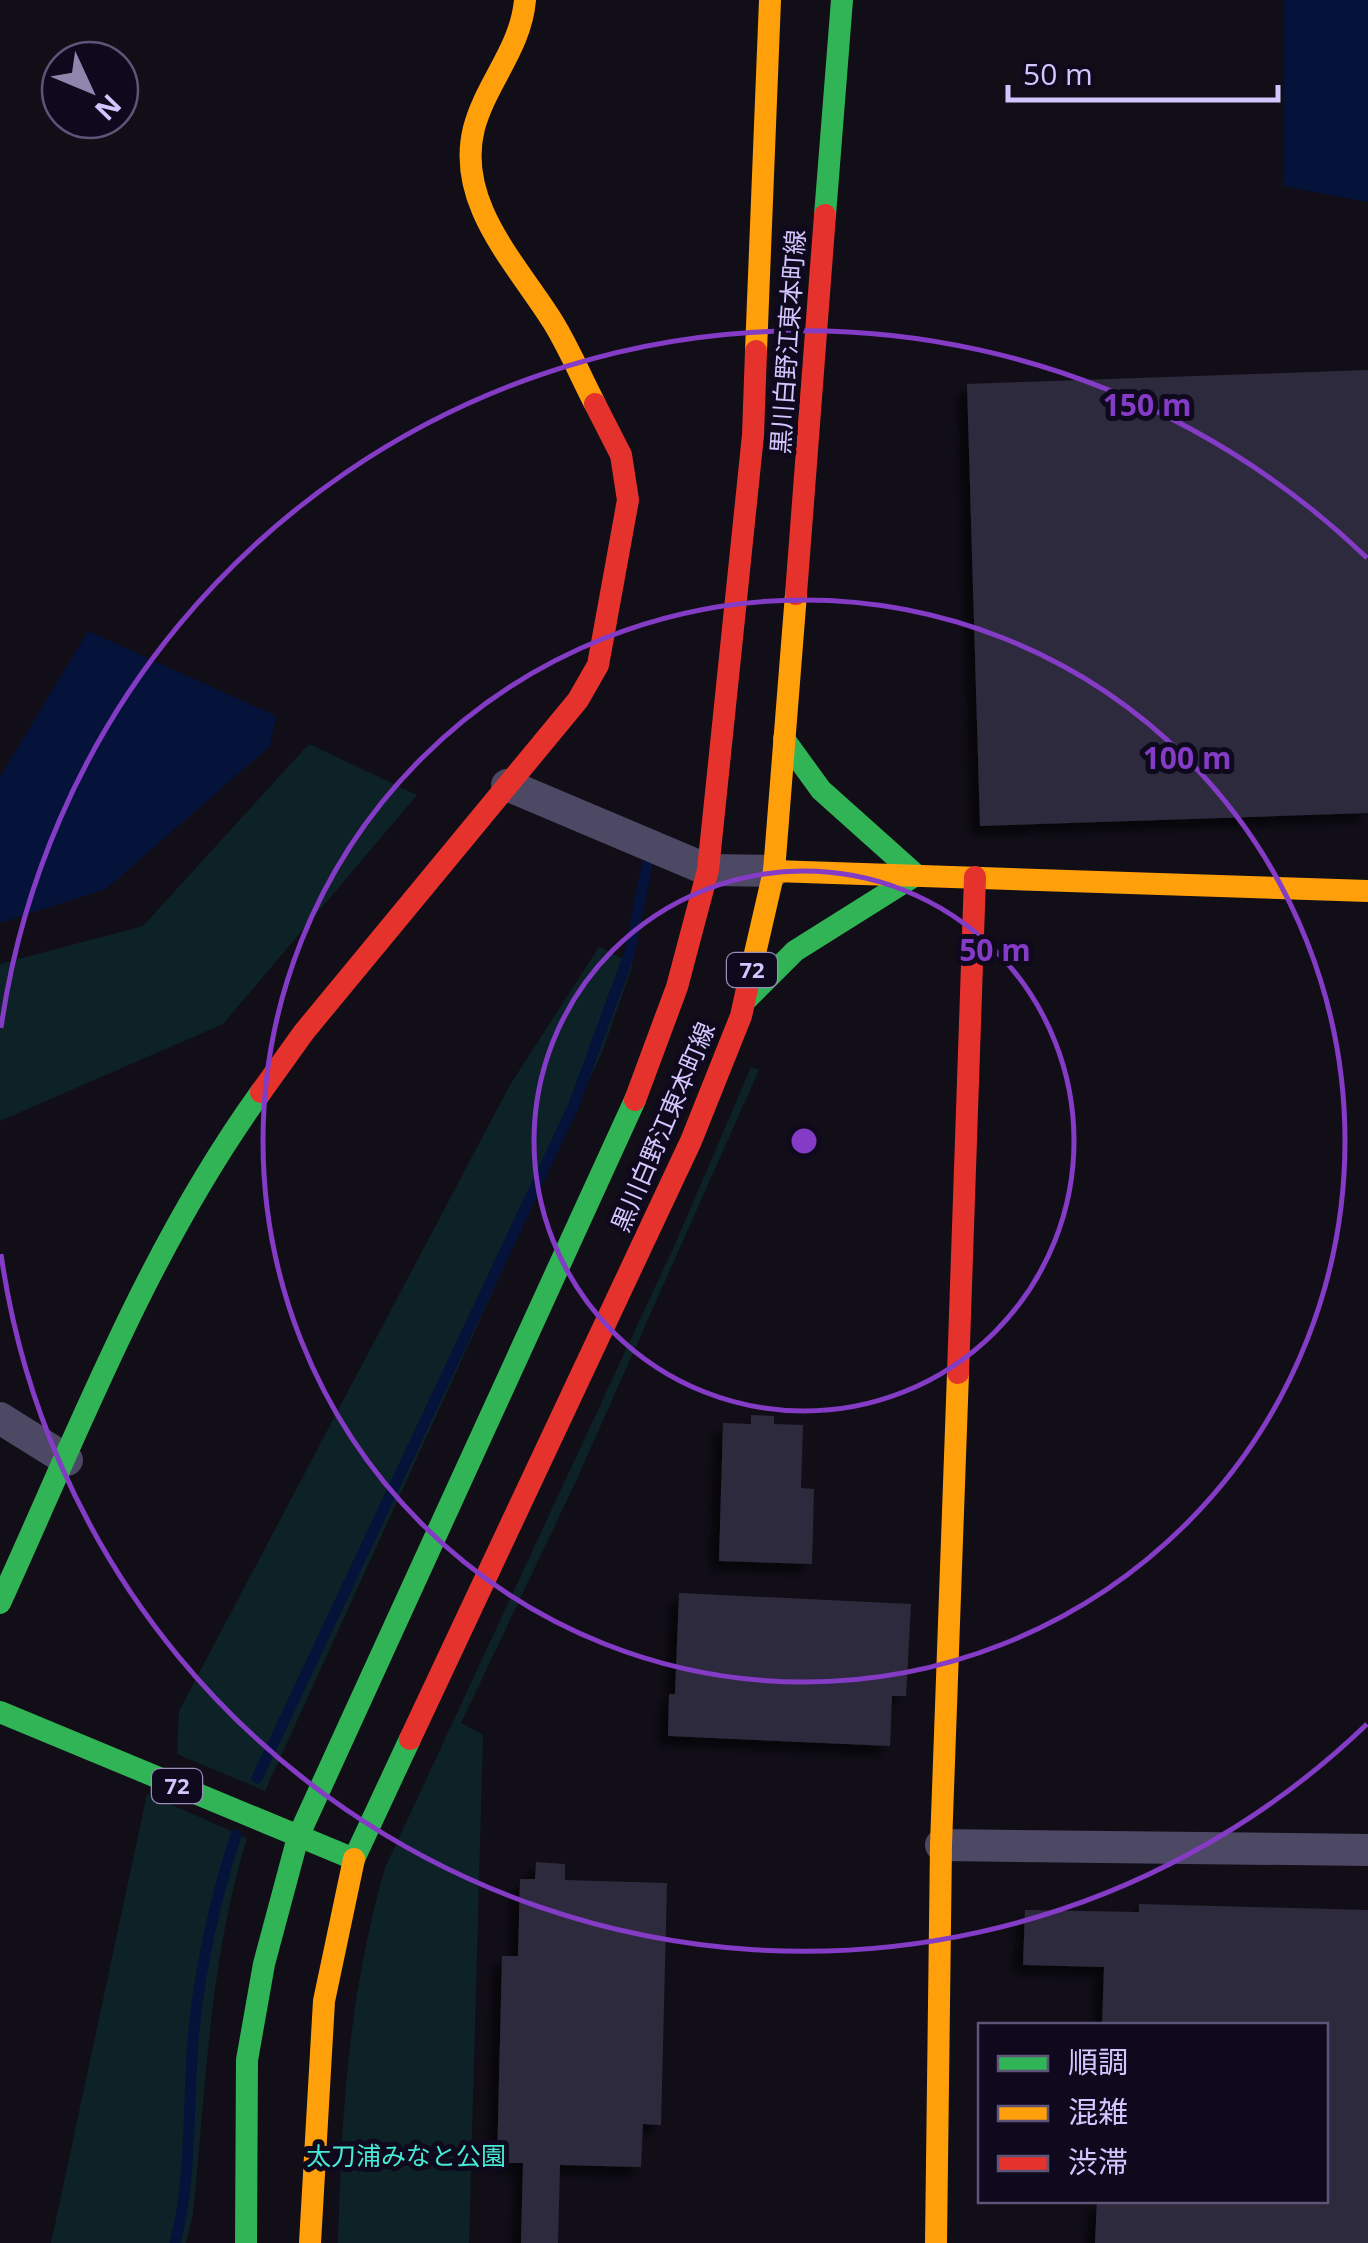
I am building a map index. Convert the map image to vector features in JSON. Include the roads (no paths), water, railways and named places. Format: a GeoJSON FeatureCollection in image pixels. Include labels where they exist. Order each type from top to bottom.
{"type":"FeatureCollection","features":[{"type":"Feature","properties":{"kind":"main road"},"geometry":{"type":"LineString","coordinates":[[0,1603],[178,1218],[210,1164],[304,1032],[578,700],[598,665],[628,500],[621,455],[554,324],[490,229],[472,182],[474,129],[523,24],[524,0]]}},
{"type":"Feature","properties":{"kind":"main road","name":"黒川白野江東本町線"},"geometry":{"type":"LineString","coordinates":[[246,2243],[247,2060],[264,1964],[298,1836],[630,1114],[676,987],[708,870],[752,435],[770,0]]}},
{"type":"Feature","properties":{"kind":"main road","name":"黒川白野江東本町線"},"geometry":{"type":"LineString","coordinates":[[310,2243],[315,2060],[334,1921],[354,1859],[691,1141],[744,1001],[774,871],[842,0]]}},
{"type":"Feature","properties":{"kind":"main road"},"geometry":{"type":"LineString","coordinates":[[784,740],[821,790],[916,875]]}},
{"type":"Feature","properties":{"kind":"main road"},"geometry":{"type":"LineString","coordinates":[[774,871],[1368,890]]}},
{"type":"Feature","properties":{"kind":"main road"},"geometry":{"type":"LineString","coordinates":[[744,1001],[796,951],[916,875]]}},
{"type":"Feature","properties":{"kind":"main road"},"geometry":{"type":"LineString","coordinates":[[936,2243],[941,1845],[975,878]]}},
{"type":"Feature","properties":{"kind":"main road","name":"72"},"geometry":{"type":"LineString","coordinates":[[0,1712],[354,1859]]}},
{"type":"Feature","properties":{"kind":"street"},"geometry":{"type":"LineString","coordinates":[[507,785],[708,870],[774,871]]}},
{"type":"Feature","properties":{"kind":"street"},"geometry":{"type":"LineString","coordinates":[[0,1418],[67,1460]]}},
{"type":"Feature","properties":{"kind":"street"},"geometry":{"type":"LineString","coordinates":[[941,1845],[1368,1850]]}},
{"type":"Feature","properties":{"kind":"water"},"geometry":{"type":"Polygon","coordinates":[[[1284,0],[1368,0],[1368,202],[1283,186],[1284,0]]]}},
{"type":"Feature","properties":{"kind":"water"},"geometry":{"type":"Polygon","coordinates":[[[88,631],[276,716],[270,746],[106,889],[0,923],[0,777],[88,631]]]}},
{"type":"Feature","properties":{"kind":"waterway"},"geometry":{"type":"LineString","coordinates":[[257,1778],[573,1107],[629,955],[647,864]]}},
{"type":"Feature","properties":{"kind":"waterway"},"geometry":{"type":"LineString","coordinates":[[175,2243],[185,2191],[194,2029],[201,1979],[215,1907],[236,1835]]}},
{"type":"Feature","properties":{"kind":"park label","name":"太刀浦みなと公園"},"geometry":{"type":"Point","coordinates":[406,2156]}}]}
